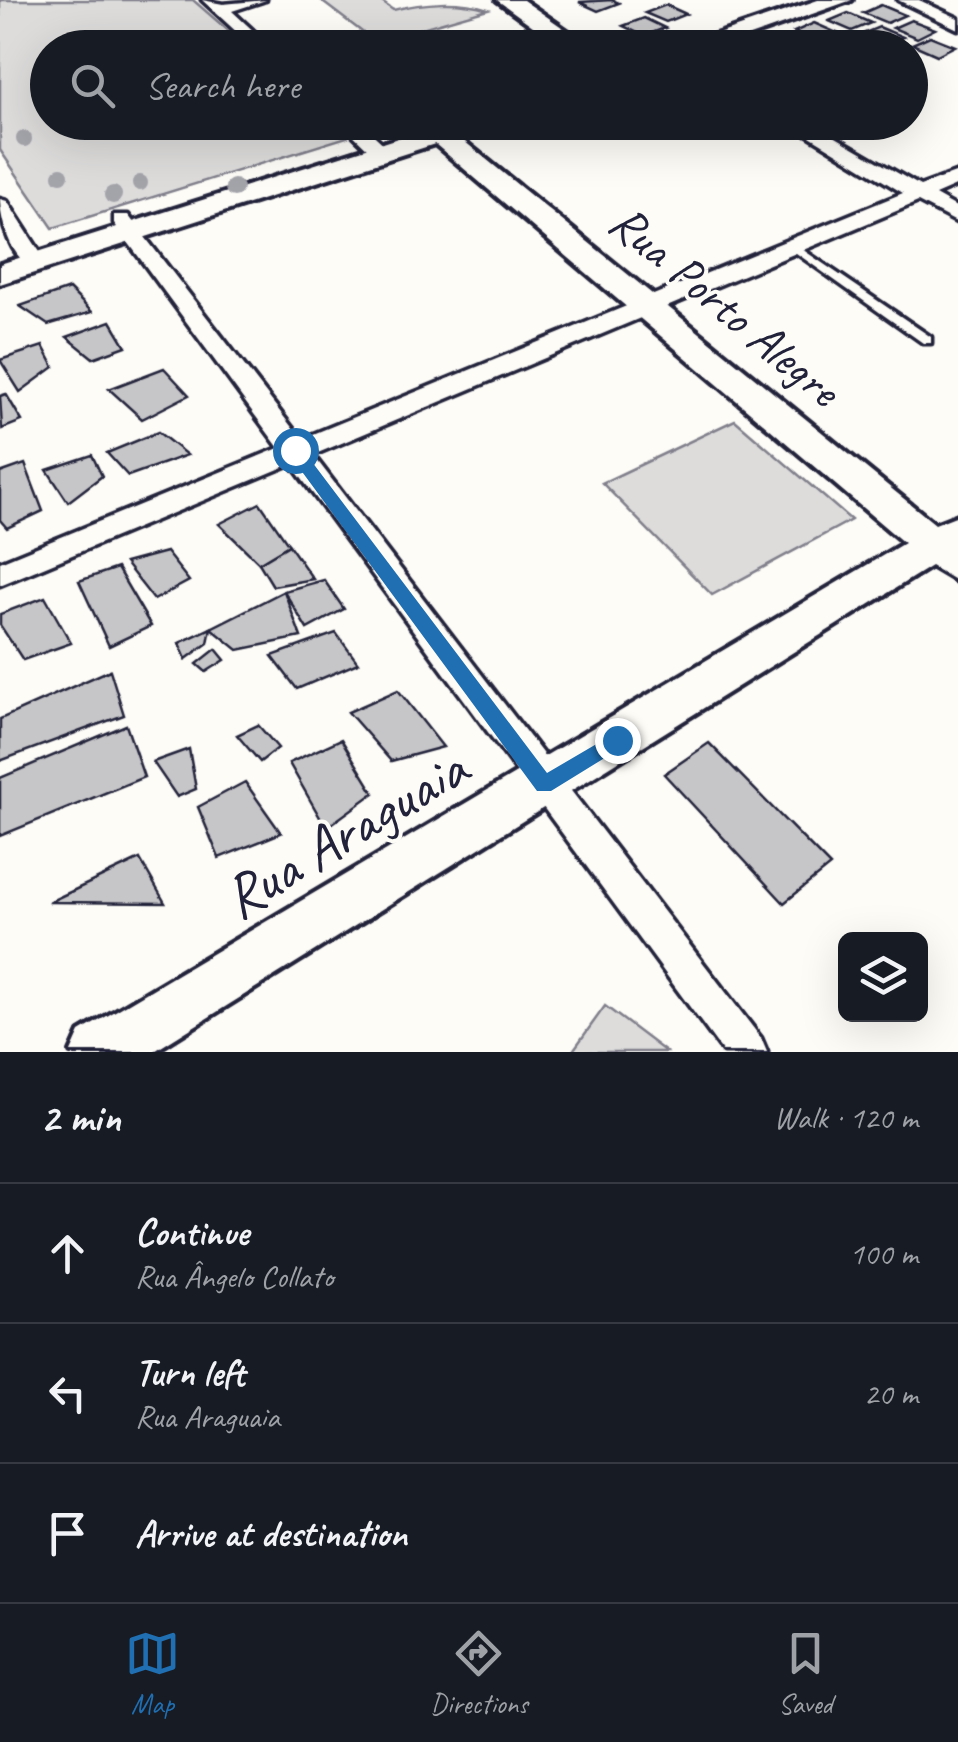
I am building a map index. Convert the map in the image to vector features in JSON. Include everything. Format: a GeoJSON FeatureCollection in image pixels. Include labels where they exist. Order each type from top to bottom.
{"type":"FeatureCollection","features":[{"type":"Feature","properties":{"kind":"street"},"geometry":{"type":"LineString","coordinates":[[216,5],[258,0]]}},
{"type":"Feature","properties":{"kind":"street"},"geometry":{"type":"LineString","coordinates":[[508,0],[553,30]]}},
{"type":"Feature","properties":{"kind":"street"},"geometry":{"type":"LineString","coordinates":[[746,30],[841,0]]}},
{"type":"Feature","properties":{"kind":"street"},"geometry":{"type":"LineString","coordinates":[[906,0],[958,24]]}},
{"type":"Feature","properties":{"kind":"street"},"geometry":{"type":"LineString","coordinates":[[216,5],[244,30]]}},
{"type":"Feature","properties":{"kind":"street"},"geometry":{"type":"LineString","coordinates":[[0,274],[21,255],[264,182],[365,140]]}},
{"type":"Feature","properties":{"kind":"street","name":"Rua Porto Alegre"},"geometry":{"type":"LineString","coordinates":[[447,140],[647,306],[950,547]]}},
{"type":"Feature","properties":{"kind":"street"},"geometry":{"type":"LineString","coordinates":[[827,140],[958,217]]}},
{"type":"Feature","properties":{"kind":"street"},"geometry":{"type":"LineString","coordinates":[[0,574],[958,178]]}},
{"type":"Feature","properties":{"kind":"street"},"geometry":{"type":"LineString","coordinates":[[0,205],[21,255]]}},
{"type":"Feature","properties":{"kind":"street"},"geometry":{"type":"LineString","coordinates":[[126,226],[747,1052]]}},
{"type":"Feature","properties":{"kind":"street","name":"Rua Araguaia"},"geometry":{"type":"LineString","coordinates":[[100,1052],[950,547]]}},
{"type":"Feature","properties":{"kind":"lane"},"geometry":{"type":"LineString","coordinates":[[793,246],[927,340]]}},
{"type":"Feature","properties":{"kind":"shaded area"},"geometry":{"type":"Polygon","coordinates":[[[0,0],[193,0],[227,30],[30,30],[30,140],[337,140],[53,228],[0,150],[0,0]]]}},
{"type":"Feature","properties":{"kind":"shaded area"},"geometry":{"type":"Polygon","coordinates":[[[320,0],[379,0],[393,10],[442,3],[488,9],[415,30],[360,30],[320,0]]]}},
{"type":"Feature","properties":{"kind":"shaded area"},"geometry":{"type":"Polygon","coordinates":[[[735,420],[851,520],[712,595],[602,483],[735,420]]]}},
{"type":"Feature","properties":{"kind":"shaded area"},"geometry":{"type":"Polygon","coordinates":[[[605,1006],[666,1052],[572,1052],[605,1006]]]}},
{"type":"Feature","properties":{"kind":"building"},"geometry":{"type":"Polygon","coordinates":[[[579,2],[619,3],[598,11],[579,2]]]}},
{"type":"Feature","properties":{"kind":"building"},"geometry":{"type":"Polygon","coordinates":[[[666,5],[686,14],[666,22],[645,13],[666,5]]]}},
{"type":"Feature","properties":{"kind":"building"},"geometry":{"type":"Polygon","coordinates":[[[881,5],[905,15],[887,23],[863,13],[881,5]]]}},
{"type":"Feature","properties":{"kind":"building"},"geometry":{"type":"Polygon","coordinates":[[[848,13],[871,23],[850,30],[829,21],[848,13]]]}},
{"type":"Feature","properties":{"kind":"building"},"geometry":{"type":"Polygon","coordinates":[[[644,18],[665,28],[631,30],[623,26],[644,18]]]}},
{"type":"Feature","properties":{"kind":"building"},"geometry":{"type":"Polygon","coordinates":[[[911,20],[935,29],[928,32],[893,28],[911,20]]]}},
{"type":"Feature","properties":{"kind":"building"},"geometry":{"type":"Polygon","coordinates":[[[814,23],[830,30],[798,30],[814,23]]]}},
{"type":"Feature","properties":{"kind":"building"},"geometry":{"type":"Polygon","coordinates":[[[928,37],[955,46],[937,55],[928,51],[928,37]]]}},
{"type":"Feature","properties":{"kind":"building"},"geometry":{"type":"Polygon","coordinates":[[[69,289],[92,312],[48,325],[20,306],[69,289]]]}},
{"type":"Feature","properties":{"kind":"building"},"geometry":{"type":"Polygon","coordinates":[[[111,321],[126,346],[93,358],[67,337],[111,321]]]}},
{"type":"Feature","properties":{"kind":"building"},"geometry":{"type":"Polygon","coordinates":[[[43,346],[54,367],[20,392],[0,360],[43,346]]]}},
{"type":"Feature","properties":{"kind":"building"},"geometry":{"type":"Polygon","coordinates":[[[164,368],[189,395],[142,419],[109,389],[164,368]]]}},
{"type":"Feature","properties":{"kind":"building"},"geometry":{"type":"Polygon","coordinates":[[[6,394],[22,421],[2,429],[0,396],[6,394]]]}},
{"type":"Feature","properties":{"kind":"building"},"geometry":{"type":"Polygon","coordinates":[[[158,432],[187,455],[128,476],[107,453],[158,432]]]}},
{"type":"Feature","properties":{"kind":"building"},"geometry":{"type":"Polygon","coordinates":[[[92,455],[102,476],[68,502],[47,470],[92,455]]]}},
{"type":"Feature","properties":{"kind":"building"},"geometry":{"type":"Polygon","coordinates":[[[25,464],[43,511],[7,528],[0,520],[0,473],[25,464]]]}},
{"type":"Feature","properties":{"kind":"building"},"geometry":{"type":"Polygon","coordinates":[[[260,503],[289,545],[259,563],[219,524],[260,503]]]}},
{"type":"Feature","properties":{"kind":"building"},"geometry":{"type":"Polygon","coordinates":[[[289,545],[313,579],[273,586],[259,563],[289,545]]]}},
{"type":"Feature","properties":{"kind":"building"},"geometry":{"type":"Polygon","coordinates":[[[166,552],[189,581],[154,600],[125,563],[166,552]]]}},
{"type":"Feature","properties":{"kind":"building"},"geometry":{"type":"Polygon","coordinates":[[[117,568],[151,626],[109,646],[79,581],[117,568]]]}},
{"type":"Feature","properties":{"kind":"building"},"geometry":{"type":"Polygon","coordinates":[[[324,580],[344,609],[307,629],[284,591],[324,580]]]}},
{"type":"Feature","properties":{"kind":"building"},"geometry":{"type":"Polygon","coordinates":[[[284,591],[301,637],[238,650],[211,628],[284,591]]]}},
{"type":"Feature","properties":{"kind":"building"},"geometry":{"type":"Polygon","coordinates":[[[45,597],[71,643],[23,660],[0,625],[0,614],[45,597]]]}},
{"type":"Feature","properties":{"kind":"building"},"geometry":{"type":"Polygon","coordinates":[[[211,628],[208,643],[186,659],[179,643],[211,628]]]}},
{"type":"Feature","properties":{"kind":"building"},"geometry":{"type":"Polygon","coordinates":[[[336,633],[358,663],[297,689],[272,656],[336,633]]]}},
{"type":"Feature","properties":{"kind":"building"},"geometry":{"type":"Polygon","coordinates":[[[216,649],[225,660],[206,672],[197,664],[216,649]]]}},
{"type":"Feature","properties":{"kind":"building"},"geometry":{"type":"Polygon","coordinates":[[[110,670],[124,715],[0,761],[0,719],[110,670]]]}},
{"type":"Feature","properties":{"kind":"building"},"geometry":{"type":"Polygon","coordinates":[[[398,690],[443,747],[391,761],[348,712],[398,690]]]}},
{"type":"Feature","properties":{"kind":"building"},"geometry":{"type":"Polygon","coordinates":[[[126,725],[144,777],[0,836],[0,778],[126,725]]]}},
{"type":"Feature","properties":{"kind":"building"},"geometry":{"type":"Polygon","coordinates":[[[258,725],[278,748],[260,762],[237,735],[258,725]]]}},
{"type":"Feature","properties":{"kind":"building"},"geometry":{"type":"Polygon","coordinates":[[[341,739],[374,793],[326,828],[289,763],[341,739]]]}},
{"type":"Feature","properties":{"kind":"building"},"geometry":{"type":"Polygon","coordinates":[[[709,743],[830,866],[784,903],[664,774],[709,743]]]}},
{"type":"Feature","properties":{"kind":"building"},"geometry":{"type":"Polygon","coordinates":[[[189,749],[196,789],[177,797],[153,762],[189,749]]]}},
{"type":"Feature","properties":{"kind":"building"},"geometry":{"type":"Polygon","coordinates":[[[245,782],[281,833],[219,858],[198,807],[245,782]]]}},
{"type":"Feature","properties":{"kind":"building"},"geometry":{"type":"Polygon","coordinates":[[[140,859],[165,903],[49,902],[140,859]]]}},
{"type":"Feature","properties":{"kind":"route"},"geometry":{"type":"LineString","coordinates":[[295,450],[544,785],[617,740]]}}]}
